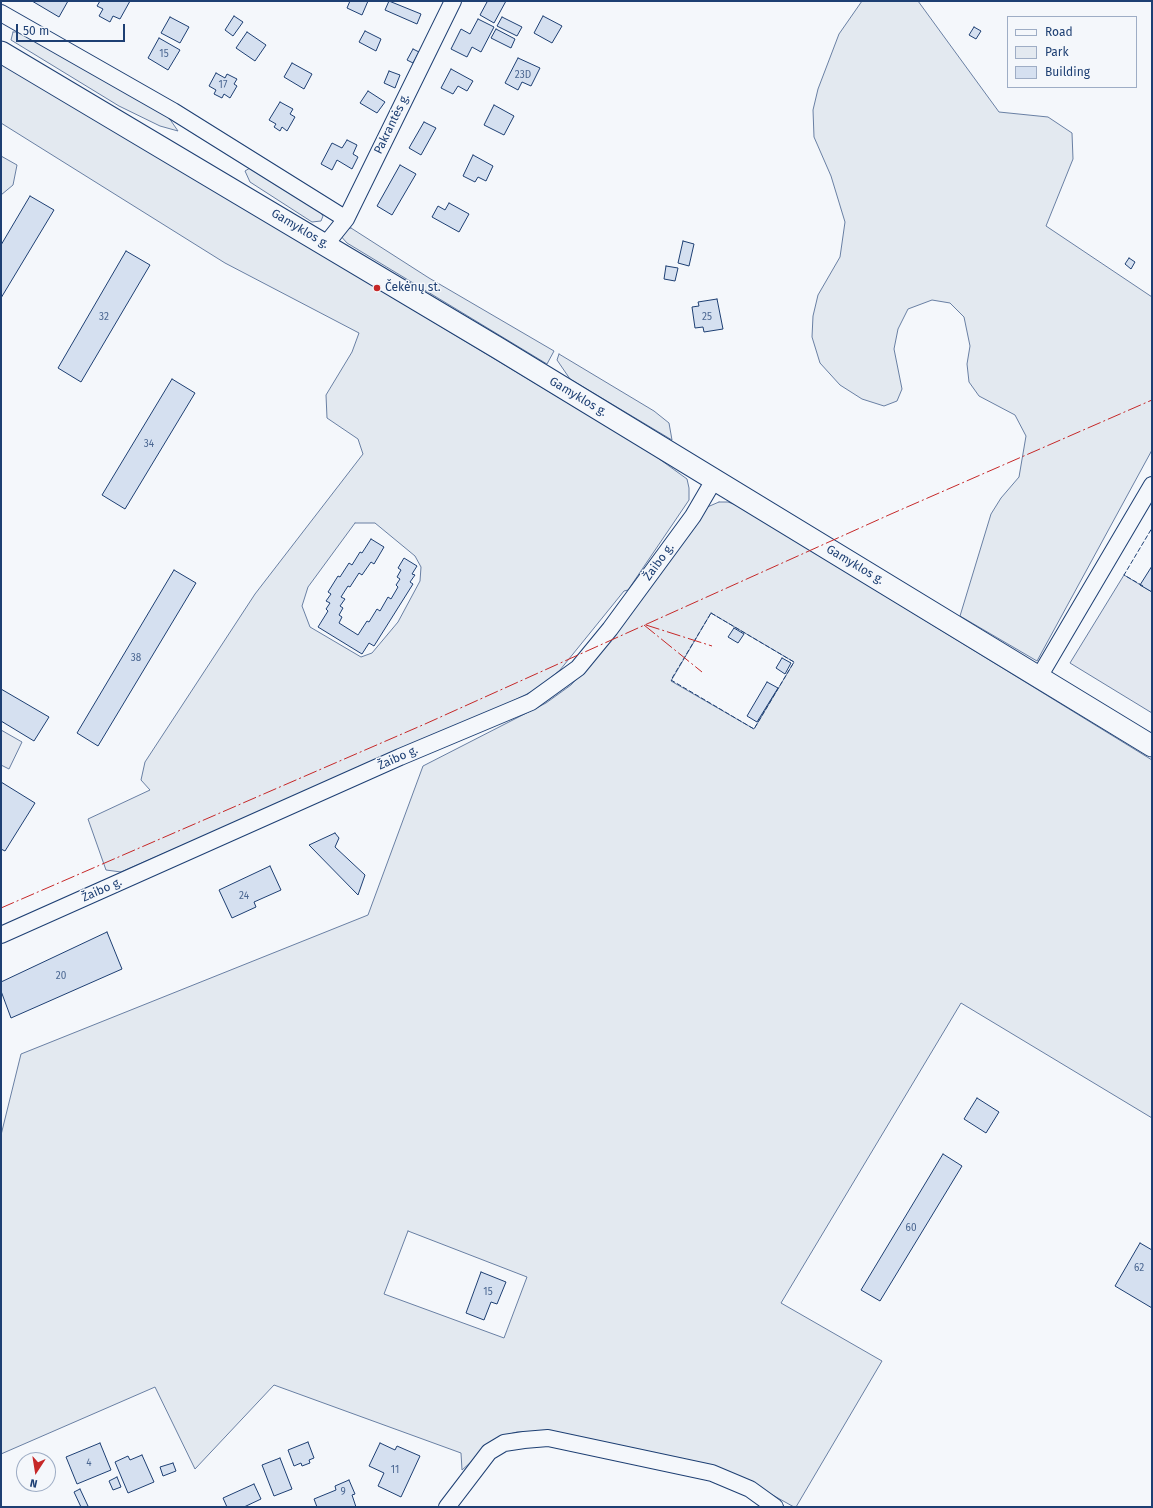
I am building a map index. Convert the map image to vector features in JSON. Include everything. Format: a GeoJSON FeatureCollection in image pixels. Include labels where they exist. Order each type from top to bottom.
{"type":"FeatureCollection","features":[{"type":"Feature","properties":{"kind":"main road","name":"Gamyklos g."},"geometry":{"type":"LineString","coordinates":[[1,52],[326,244],[1152,746]]}},
{"type":"Feature","properties":{"kind":"street","name":"Pakrantės g."},"geometry":{"type":"LineString","coordinates":[[326,244],[346,219],[452,1]]}},
{"type":"Feature","properties":{"kind":"street"},"geometry":{"type":"LineString","coordinates":[[1,13],[173,111],[346,219]]}},
{"type":"Feature","properties":{"kind":"street","name":"Žaibo g."},"geometry":{"type":"LineString","coordinates":[[1,935],[393,760],[531,702],[578,668],[610,629],[693,516],[714,480]]}},
{"type":"Feature","properties":{"kind":"street"},"geometry":{"type":"LineString","coordinates":[[1039,678],[1152,485]]}},
{"type":"Feature","properties":{"kind":"street"},"geometry":{"type":"LineString","coordinates":[[447,1507],[489,1452],[504,1443],[548,1438],[712,1473],[750,1489],[775,1507]]}},
{"type":"Feature","properties":{"kind":"green space"},"geometry":{"type":"Polygon","coordinates":[[[862,1],[918,1],[999,112],[1048,117],[1072,133],[1073,159],[1046,226],[1152,297],[1152,450],[1037,661],[960,616],[991,514],[1001,498],[1019,477],[1026,436],[1015,415],[979,396],[969,382],[967,364],[970,346],[964,317],[950,303],[932,300],[908,309],[898,329],[894,349],[902,389],[897,401],[884,406],[862,399],[840,385],[820,363],[812,337],[813,316],[818,295],[840,257],[845,222],[831,176],[814,137],[813,110],[818,89],[839,34],[862,1]]]}},
{"type":"Feature","properties":{"kind":"green space"},"geometry":{"type":"Polygon","coordinates":[[[13,32],[23,32],[167,115],[178,131],[160,126],[119,106],[11,40],[13,32]]]}},
{"type":"Feature","properties":{"kind":"green space"},"geometry":{"type":"Polygon","coordinates":[[[1,62],[651,453],[687,479],[689,500],[628,590],[624,591],[560,670],[537,689],[511,702],[121,872],[106,870],[88,819],[150,790],[141,780],[145,762],[255,594],[363,454],[358,439],[327,418],[326,395],[352,352],[359,333],[225,263],[1,123],[1,62]],[[355,523],[308,587],[302,606],[310,627],[361,657],[372,653],[398,622],[420,581],[421,567],[415,556],[375,523],[355,523]]]}},
{"type":"Feature","properties":{"kind":"green space"},"geometry":{"type":"Polygon","coordinates":[[[1,156],[17,165],[13,185],[1,195],[1,156]]]}},
{"type":"Feature","properties":{"kind":"green space"},"geometry":{"type":"Polygon","coordinates":[[[250,168],[315,204],[323,216],[321,221],[312,222],[250,182],[245,171],[250,168]]]}},
{"type":"Feature","properties":{"kind":"green space"},"geometry":{"type":"Polygon","coordinates":[[[351,228],[429,278],[554,351],[547,364],[347,243],[339,234],[343,230],[351,228]]]}},
{"type":"Feature","properties":{"kind":"green space"},"geometry":{"type":"Polygon","coordinates":[[[559,354],[654,411],[669,423],[672,440],[570,379],[557,360],[559,354]]]}},
{"type":"Feature","properties":{"kind":"green space"},"geometry":{"type":"Polygon","coordinates":[[[719,502],[728,502],[739,506],[1152,760],[1152,1118],[961,1003],[781,1303],[882,1361],[796,1507],[751,1483],[544,1432],[517,1432],[499,1437],[462,1470],[461,1453],[274,1385],[195,1469],[155,1387],[1,1454],[1,1135],[21,1054],[368,915],[423,766],[546,703],[571,685],[593,661],[705,508],[719,502]],[[711,613],[671,681],[754,729],[794,662],[711,613]],[[408,1231],[384,1294],[504,1338],[527,1277],[408,1231]]]}},
{"type":"Feature","properties":{"kind":"shaded area"},"geometry":{"type":"Polygon","coordinates":[[[1124,575],[1152,592],[1152,713],[1070,663],[1124,575]]]}},
{"type":"Feature","properties":{"kind":"shaded area"},"geometry":{"type":"Polygon","coordinates":[[[1,730],[22,742],[9,769],[1,765],[1,730]]]}},
{"type":"Feature","properties":{"kind":"building"},"geometry":{"type":"Polygon","coordinates":[[[32,1],[68,1],[59,17],[32,1]]]}},
{"type":"Feature","properties":{"kind":"building"},"geometry":{"type":"Polygon","coordinates":[[[100,1],[130,1],[120,19],[113,16],[110,22],[99,16],[103,9],[97,6],[100,1]]]}},
{"type":"Feature","properties":{"kind":"building"},"geometry":{"type":"Polygon","coordinates":[[[350,1],[368,1],[362,15],[347,8],[350,1]]]}},
{"type":"Feature","properties":{"kind":"building"},"geometry":{"type":"Polygon","coordinates":[[[389,1],[421,14],[417,24],[385,10],[389,1]]]}},
{"type":"Feature","properties":{"kind":"building"},"geometry":{"type":"Polygon","coordinates":[[[485,1],[506,1],[494,23],[480,15],[487,2],[485,1]]]}},
{"type":"Feature","properties":{"kind":"building"},"geometry":{"type":"Polygon","coordinates":[[[234,16],[243,22],[233,36],[225,30],[234,16]]]}},
{"type":"Feature","properties":{"kind":"building"},"geometry":{"type":"Polygon","coordinates":[[[543,16],[562,26],[552,43],[534,33],[543,16]]]}},
{"type":"Feature","properties":{"kind":"building"},"geometry":{"type":"Polygon","coordinates":[[[170,17],[189,27],[180,43],[161,33],[170,17]]]}},
{"type":"Feature","properties":{"kind":"building"},"geometry":{"type":"Polygon","coordinates":[[[502,17],[522,27],[517,36],[497,26],[502,17]]]}},
{"type":"Feature","properties":{"kind":"building"},"geometry":{"type":"Polygon","coordinates":[[[478,19],[494,27],[481,52],[472,47],[467,57],[451,49],[461,29],[470,34],[478,19]]]}},
{"type":"Feature","properties":{"kind":"building"},"geometry":{"type":"Polygon","coordinates":[[[974,27],[981,31],[976,39],[969,35],[974,27]]]}},
{"type":"Feature","properties":{"kind":"building"},"geometry":{"type":"Polygon","coordinates":[[[496,29],[515,39],[511,48],[491,38],[496,29]]]}},
{"type":"Feature","properties":{"kind":"building"},"geometry":{"type":"Polygon","coordinates":[[[365,31],[381,39],[376,51],[359,42],[365,31]]]}},
{"type":"Feature","properties":{"kind":"building"},"geometry":{"type":"Polygon","coordinates":[[[247,32],[266,45],[255,61],[236,48],[247,32]]]}},
{"type":"Feature","properties":{"kind":"building"},"geometry":{"type":"Polygon","coordinates":[[[159,38],[180,50],[168,70],[148,58],[159,38]]]}},
{"type":"Feature","properties":{"kind":"building"},"geometry":{"type":"Polygon","coordinates":[[[413,49],[419,52],[413,63],[407,60],[413,49]]]}},
{"type":"Feature","properties":{"kind":"building"},"geometry":{"type":"Polygon","coordinates":[[[518,58],[540,68],[531,86],[522,82],[518,90],[505,83],[518,58]]]}},
{"type":"Feature","properties":{"kind":"building"},"geometry":{"type":"Polygon","coordinates":[[[292,63],[312,74],[304,89],[284,77],[292,63]]]}},
{"type":"Feature","properties":{"kind":"building"},"geometry":{"type":"Polygon","coordinates":[[[451,69],[473,81],[467,91],[458,86],[453,94],[441,88],[451,69]]]}},
{"type":"Feature","properties":{"kind":"building"},"geometry":{"type":"Polygon","coordinates":[[[389,71],[400,75],[395,88],[384,83],[389,71]]]}},
{"type":"Feature","properties":{"kind":"building"},"geometry":{"type":"Polygon","coordinates":[[[216,73],[225,78],[227,74],[237,79],[234,84],[237,86],[230,98],[224,94],[222,98],[214,94],[216,90],[209,86],[216,73]]]}},
{"type":"Feature","properties":{"kind":"building"},"geometry":{"type":"Polygon","coordinates":[[[368,91],[385,102],[377,113],[360,103],[368,91]]]}},
{"type":"Feature","properties":{"kind":"building"},"geometry":{"type":"Polygon","coordinates":[[[280,102],[293,109],[290,114],[295,117],[287,131],[282,127],[280,131],[274,127],[276,124],[269,120],[280,102]]]}},
{"type":"Feature","properties":{"kind":"building"},"geometry":{"type":"Polygon","coordinates":[[[494,105],[514,116],[504,135],[484,125],[494,105]]]}},
{"type":"Feature","properties":{"kind":"building"},"geometry":{"type":"Polygon","coordinates":[[[424,122],[436,128],[421,155],[409,148],[424,122]]]}},
{"type":"Feature","properties":{"kind":"building"},"geometry":{"type":"Polygon","coordinates":[[[347,140],[357,145],[353,154],[358,157],[352,169],[337,160],[332,170],[321,164],[332,143],[342,148],[347,140]]]}},
{"type":"Feature","properties":{"kind":"building"},"geometry":{"type":"Polygon","coordinates":[[[473,155],[493,166],[486,181],[478,177],[475,182],[463,176],[473,155]]]}},
{"type":"Feature","properties":{"kind":"building"},"geometry":{"type":"Polygon","coordinates":[[[400,165],[416,174],[392,215],[377,206],[400,165]]]}},
{"type":"Feature","properties":{"kind":"building"},"geometry":{"type":"Polygon","coordinates":[[[30,196],[54,210],[1,298],[1,245],[30,196]]]}},
{"type":"Feature","properties":{"kind":"building"},"geometry":{"type":"Polygon","coordinates":[[[449,203],[469,214],[459,232],[432,217],[438,206],[445,210],[449,203]]]}},
{"type":"Feature","properties":{"kind":"building"},"geometry":{"type":"Polygon","coordinates":[[[683,241],[694,244],[689,266],[678,263],[683,241]]]}},
{"type":"Feature","properties":{"kind":"building"},"geometry":{"type":"Polygon","coordinates":[[[126,251],[150,265],[81,382],[58,368],[126,251]]]}},
{"type":"Feature","properties":{"kind":"building"},"geometry":{"type":"Polygon","coordinates":[[[1129,258],[1135,262],[1131,269],[1125,264],[1129,258]]]}},
{"type":"Feature","properties":{"kind":"building"},"geometry":{"type":"Polygon","coordinates":[[[666,266],[678,268],[675,281],[664,279],[666,266]]]}},
{"type":"Feature","properties":{"kind":"building"},"geometry":{"type":"Polygon","coordinates":[[[717,299],[723,329],[704,332],[703,327],[695,328],[692,307],[699,306],[698,302],[717,299]]]}},
{"type":"Feature","properties":{"kind":"building"},"geometry":{"type":"Polygon","coordinates":[[[172,379],[195,393],[125,509],[102,495],[172,379]]]}},
{"type":"Feature","properties":{"kind":"building"},"geometry":{"type":"Polygon","coordinates":[[[371,539],[384,547],[374,564],[371,562],[362,575],[359,573],[341,597],[345,599],[340,606],[343,608],[339,615],[342,617],[339,623],[358,635],[367,621],[369,622],[377,609],[380,611],[388,597],[391,599],[398,587],[396,585],[400,579],[397,577],[401,570],[398,568],[404,558],[417,566],[412,574],[415,575],[410,582],[413,584],[374,646],[369,643],[362,654],[318,627],[328,611],[326,609],[330,603],[326,601],[331,594],[328,592],[338,576],[340,577],[349,563],[352,565],[360,552],[362,553],[371,539]]]}},
{"type":"Feature","properties":{"kind":"building"},"geometry":{"type":"Polygon","coordinates":[[[1152,566],[1152,592],[1140,585],[1152,566]]]}},
{"type":"Feature","properties":{"kind":"building"},"geometry":{"type":"Polygon","coordinates":[[[174,570],[196,583],[98,746],[77,733],[174,570]]]}},
{"type":"Feature","properties":{"kind":"building"},"geometry":{"type":"Polygon","coordinates":[[[734,628],[744,634],[738,643],[728,637],[734,628]]]}},
{"type":"Feature","properties":{"kind":"building"},"geometry":{"type":"Polygon","coordinates":[[[782,658],[791,663],[785,674],[776,668],[782,658]]]}},
{"type":"Feature","properties":{"kind":"building"},"geometry":{"type":"Polygon","coordinates":[[[767,682],[778,688],[757,722],[747,716],[767,682]]]}},
{"type":"Feature","properties":{"kind":"building"},"geometry":{"type":"Polygon","coordinates":[[[1,689],[49,717],[34,741],[1,721],[1,689]]]}},
{"type":"Feature","properties":{"kind":"building"},"geometry":{"type":"Polygon","coordinates":[[[1,782],[35,803],[5,851],[1,849],[1,782]]]}},
{"type":"Feature","properties":{"kind":"building"},"geometry":{"type":"Polygon","coordinates":[[[335,833],[339,838],[335,847],[365,875],[358,895],[309,845],[335,833]]]}},
{"type":"Feature","properties":{"kind":"building"},"geometry":{"type":"Polygon","coordinates":[[[270,866],[281,890],[254,902],[256,907],[232,918],[219,890],[270,866]]]}},
{"type":"Feature","properties":{"kind":"building"},"geometry":{"type":"Polygon","coordinates":[[[107,932],[122,969],[11,1018],[1,991],[1,982],[107,932]]]}},
{"type":"Feature","properties":{"kind":"building"},"geometry":{"type":"Polygon","coordinates":[[[977,1098],[999,1112],[986,1133],[964,1119],[977,1098]]]}},
{"type":"Feature","properties":{"kind":"building"},"geometry":{"type":"Polygon","coordinates":[[[943,1154],[962,1166],[880,1301],[861,1290],[943,1154]]]}},
{"type":"Feature","properties":{"kind":"building"},"geometry":{"type":"Polygon","coordinates":[[[1140,1243],[1152,1250],[1152,1308],[1115,1286],[1140,1243]]]}},
{"type":"Feature","properties":{"kind":"building"},"geometry":{"type":"Polygon","coordinates":[[[481,1272],[506,1282],[497,1304],[491,1302],[484,1320],[466,1313],[481,1272]]]}},
{"type":"Feature","properties":{"kind":"building"},"geometry":{"type":"Polygon","coordinates":[[[308,1442],[314,1458],[309,1460],[310,1463],[302,1466],[301,1463],[294,1466],[288,1450],[308,1442]]]}},
{"type":"Feature","properties":{"kind":"building"},"geometry":{"type":"Polygon","coordinates":[[[100,1443],[111,1470],[77,1484],[66,1457],[100,1443]]]}},
{"type":"Feature","properties":{"kind":"building"},"geometry":{"type":"Polygon","coordinates":[[[380,1443],[395,1450],[397,1446],[420,1456],[401,1497],[378,1486],[384,1473],[369,1466],[380,1443]]]}},
{"type":"Feature","properties":{"kind":"building"},"geometry":{"type":"Polygon","coordinates":[[[142,1455],[154,1482],[128,1493],[115,1462],[128,1456],[130,1460],[142,1455]]]}},
{"type":"Feature","properties":{"kind":"building"},"geometry":{"type":"Polygon","coordinates":[[[280,1458],[292,1489],[274,1496],[262,1465],[280,1458]]]}},
{"type":"Feature","properties":{"kind":"building"},"geometry":{"type":"Polygon","coordinates":[[[173,1463],[176,1471],[163,1476],[160,1467],[173,1463]]]}},
{"type":"Feature","properties":{"kind":"building"},"geometry":{"type":"Polygon","coordinates":[[[117,1477],[121,1487],[113,1490],[109,1481],[117,1477]]]}},
{"type":"Feature","properties":{"kind":"building"},"geometry":{"type":"Polygon","coordinates":[[[349,1480],[355,1494],[352,1495],[356,1507],[317,1507],[314,1499],[336,1490],[335,1486],[349,1480]]]}},
{"type":"Feature","properties":{"kind":"building"},"geometry":{"type":"Polygon","coordinates":[[[254,1484],[261,1499],[244,1507],[227,1507],[223,1498],[254,1484]]]}},
{"type":"Feature","properties":{"kind":"building"},"geometry":{"type":"Polygon","coordinates":[[[80,1489],[88,1506],[86,1507],[81,1507],[74,1492],[80,1489]]]}},
{"type":"Feature","properties":{"kind":"fence"},"geometry":{"type":"LineString","coordinates":[[1143,586],[1124,575],[1152,528]]}},
{"type":"Feature","properties":{"kind":"fence"},"geometry":{"type":"LineString","coordinates":[[711,613],[794,662],[754,729],[671,680],[711,613]]}},
{"type":"Feature","properties":{"kind":"power"},"geometry":{"type":"LineString","coordinates":[[1,908],[425,724],[891,514],[1152,400]]}},
{"type":"Feature","properties":{"kind":"power"},"geometry":{"type":"LineString","coordinates":[[644,625],[702,672]]}},
{"type":"Feature","properties":{"kind":"power"},"geometry":{"type":"LineString","coordinates":[[646,625],[712,646]]}},
{"type":"Feature","properties":{"kind":"place","name":"Čekėnų st."},"geometry":{"type":"Point","coordinates":[377,288]}}]}
